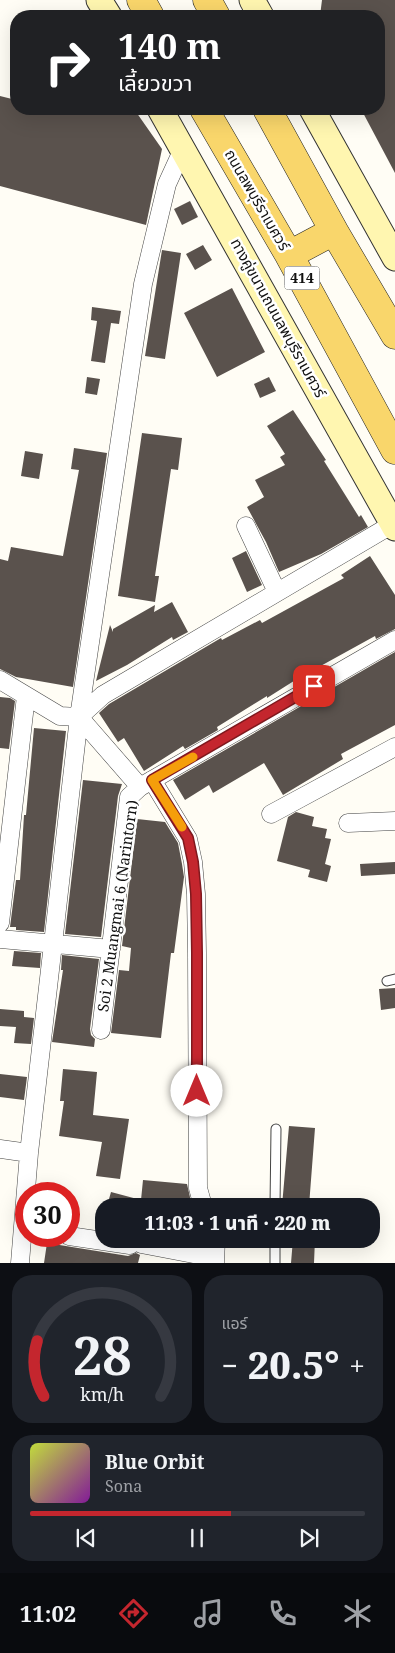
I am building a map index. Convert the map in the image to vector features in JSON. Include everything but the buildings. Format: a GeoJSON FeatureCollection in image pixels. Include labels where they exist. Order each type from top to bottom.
{"type":"FeatureCollection","features":[{"type":"Feature","properties":{"kind":"main road","name":"ทางคู่ขนานถนนลพบุรีราเมศวร์"},"geometry":{"type":"LineString","coordinates":[[163,115],[394,526]]}},
{"type":"Feature","properties":{"kind":"main road","name":"ถนนลพบุรีราเมศวร์"},"geometry":{"type":"LineString","coordinates":[[208,115],[290,255],[395,450]]}},
{"type":"Feature","properties":{"kind":"main road"},"geometry":{"type":"LineString","coordinates":[[270,115],[334,231],[395,335]]}},
{"type":"Feature","properties":{"kind":"main road"},"geometry":{"type":"LineString","coordinates":[[315,115],[393,251]]}},
{"type":"Feature","properties":{"kind":"main road"},"geometry":{"type":"LineString","coordinates":[[290,255],[334,231]]}},
{"type":"Feature","properties":{"kind":"street"},"geometry":{"type":"LineString","coordinates":[[27,1182],[52,944],[79,717],[143,284],[167,184],[183,149]]}},
{"type":"Feature","properties":{"kind":"street"},"geometry":{"type":"LineString","coordinates":[[246,526],[277,592]]}},
{"type":"Feature","properties":{"kind":"street"},"geometry":{"type":"LineString","coordinates":[[0,680],[60,716],[79,717],[103,695],[277,592],[394,526]]}},
{"type":"Feature","properties":{"kind":"street","name":"Soi 2 Muangmai 6 (Narintorn)"},"geometry":{"type":"LineString","coordinates":[[101,1030],[129,797],[146,783],[395,640]]}},
{"type":"Feature","properties":{"kind":"street"},"geometry":{"type":"LineString","coordinates":[[0,923],[26,696]]}},
{"type":"Feature","properties":{"kind":"street","name":"Soi 2 Muangmai 6 (Narintorn)"},"geometry":{"type":"LineString","coordinates":[[79,717],[146,783]]}},
{"type":"Feature","properties":{"kind":"street"},"geometry":{"type":"LineString","coordinates":[[271,814],[395,747]]}},
{"type":"Feature","properties":{"kind":"street"},"geometry":{"type":"LineString","coordinates":[[146,783],[188,838],[193,862],[196,894],[197,953],[198,1188],[201,1198]]}},
{"type":"Feature","properties":{"kind":"street"},"geometry":{"type":"LineString","coordinates":[[348,823],[395,821]]}},
{"type":"Feature","properties":{"kind":"street"},"geometry":{"type":"LineString","coordinates":[[0,939],[111,949]]}},
{"type":"Feature","properties":{"kind":"street"},"geometry":{"type":"LineString","coordinates":[[0,1149],[29,1153]]}},
{"type":"Feature","properties":{"kind":"street"},"geometry":{"type":"LineString","coordinates":[[80,1237],[136,1245],[215,1260]]}},
{"type":"Feature","properties":{"kind":"street"},"geometry":{"type":"LineString","coordinates":[[20,1263],[22,1247]]}},
{"type":"Feature","properties":{"kind":"lane"},"geometry":{"type":"LineString","coordinates":[[276,1129],[276,1198]]}},
{"type":"Feature","properties":{"kind":"lane"},"geometry":{"type":"LineString","coordinates":[[275,1248],[275,1263]]}},
{"type":"Feature","properties":{"kind":"slow traffic"},"geometry":{"type":"LineString","coordinates":[[182,827],[152,780],[193,757]]}},
{"type":"Feature","properties":{"kind":"route"},"geometry":{"type":"LineString","coordinates":[[197,1091],[196,894],[193,862],[188,838],[152,780],[314,686]]}}]}
